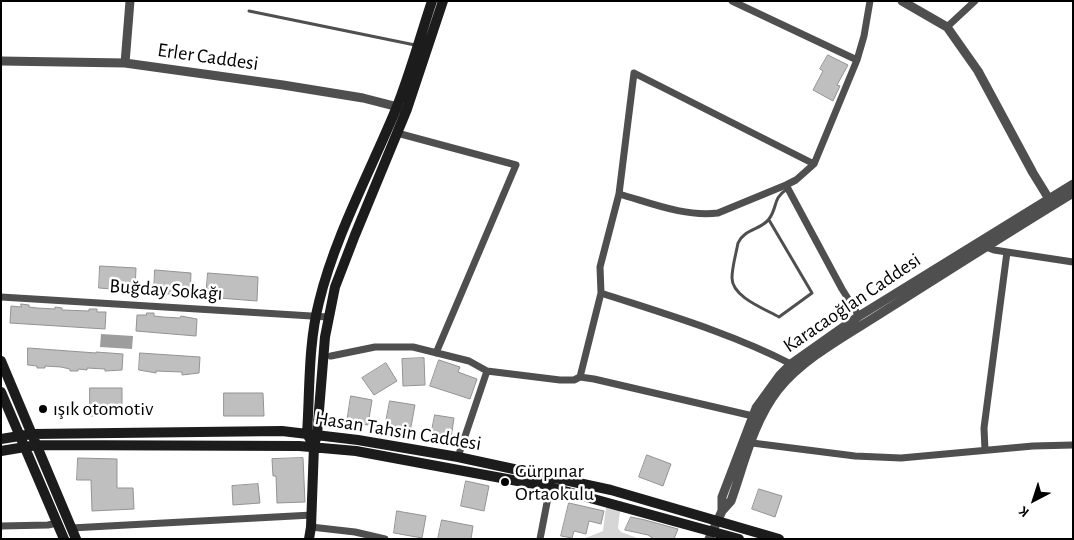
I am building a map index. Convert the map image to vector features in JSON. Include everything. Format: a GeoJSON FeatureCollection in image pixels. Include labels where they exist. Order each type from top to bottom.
{"type":"FeatureCollection","features":[{"type":"Feature","properties":{"kind":"main road"},"geometry":{"type":"LineString","coordinates":[[312,435],[328,317],[335,287],[351,243],[398,132],[418,45],[432,1]]}},
{"type":"Feature","properties":{"kind":"main road"},"geometry":{"type":"LineString","coordinates":[[308,539],[312,515],[314,446],[312,435],[316,316],[324,283],[340,238],[402,108],[443,1]]}},
{"type":"Feature","properties":{"kind":"main road"},"geometry":{"type":"LineString","coordinates":[[1,361],[76,539]]}},
{"type":"Feature","properties":{"kind":"main road"},"geometry":{"type":"LineString","coordinates":[[1,392],[64,539]]}},
{"type":"Feature","properties":{"kind":"main road","name":"Hasan Tahsin Caddesi"},"geometry":{"type":"LineString","coordinates":[[1,439],[32,434],[282,431],[358,440],[458,457],[611,490],[720,516],[779,539]]}},
{"type":"Feature","properties":{"kind":"main road","name":"Hasan Tahsin Caddesi"},"geometry":{"type":"LineString","coordinates":[[1,451],[37,445],[314,446],[356,451],[550,487],[711,535],[739,539]]}},
{"type":"Feature","properties":{"kind":"street"},"geometry":{"type":"LineString","coordinates":[[125,62],[130,1]]}},
{"type":"Feature","properties":{"kind":"street"},"geometry":{"type":"LineString","coordinates":[[732,1],[857,60]]}},
{"type":"Feature","properties":{"kind":"street"},"geometry":{"type":"LineString","coordinates":[[619,194],[689,214],[705,215],[718,213],[787,186],[796,180],[814,164],[857,60],[864,36],[870,1]]}},
{"type":"Feature","properties":{"kind":"street"},"geometry":{"type":"LineString","coordinates":[[902,1],[947,27],[978,71],[1033,173],[1049,198]]}},
{"type":"Feature","properties":{"kind":"street"},"geometry":{"type":"LineString","coordinates":[[947,27],[975,1]]}},
{"type":"Feature","properties":{"kind":"street","name":"Erler Caddesi"},"geometry":{"type":"LineString","coordinates":[[1,61],[125,62],[363,98],[402,108]]}},
{"type":"Feature","properties":{"kind":"street"},"geometry":{"type":"LineString","coordinates":[[580,377],[601,293],[600,267],[619,194],[634,73],[814,164]]}},
{"type":"Feature","properties":{"kind":"street"},"geometry":{"type":"LineString","coordinates":[[398,132],[516,165],[436,353]]}},
{"type":"Feature","properties":{"kind":"street","name":"Karacaoğlan Caddesi"},"geometry":{"type":"LineString","coordinates":[[720,516],[722,497],[757,417],[764,395],[780,375],[792,364],[984,243],[1049,198],[1073,184]]}},
{"type":"Feature","properties":{"kind":"street"},"geometry":{"type":"LineString","coordinates":[[787,186],[842,289],[862,320]]}},
{"type":"Feature","properties":{"kind":"street","name":"Karacaoğlan Caddesi"},"geometry":{"type":"LineString","coordinates":[[984,243],[1073,193]]}},
{"type":"Feature","properties":{"kind":"street"},"geometry":{"type":"LineString","coordinates":[[984,243],[994,250],[1073,262]]}},
{"type":"Feature","properties":{"kind":"street"},"geometry":{"type":"LineString","coordinates":[[985,450],[984,428],[1007,252]]}},
{"type":"Feature","properties":{"kind":"street"},"geometry":{"type":"LineString","coordinates":[[601,293],[672,316],[765,350],[792,364]]}},
{"type":"Feature","properties":{"kind":"street","name":"Buğday Sokağı"},"geometry":{"type":"LineString","coordinates":[[1,296],[328,317]]}},
{"type":"Feature","properties":{"kind":"street","name":"Karacaoğlan Caddesi"},"geometry":{"type":"LineString","coordinates":[[711,535],[720,516],[731,501],[752,443],[757,417],[789,378],[862,320]]}},
{"type":"Feature","properties":{"kind":"street"},"geometry":{"type":"LineString","coordinates":[[331,356],[375,347],[413,348],[469,361],[487,371],[560,380],[574,380],[580,377],[594,379],[757,417]]}},
{"type":"Feature","properties":{"kind":"street"},"geometry":{"type":"LineString","coordinates":[[458,457],[487,371]]}},
{"type":"Feature","properties":{"kind":"street"},"geometry":{"type":"LineString","coordinates":[[752,443],[855,456],[901,458],[1033,446],[1073,445]]}},
{"type":"Feature","properties":{"kind":"street"},"geometry":{"type":"LineString","coordinates":[[540,539],[550,487]]}},
{"type":"Feature","properties":{"kind":"street"},"geometry":{"type":"LineString","coordinates":[[71,528],[312,515]]}},
{"type":"Feature","properties":{"kind":"street"},"geometry":{"type":"LineString","coordinates":[[1,526],[48,525],[57,523]]}},
{"type":"Feature","properties":{"kind":"street"},"geometry":{"type":"LineString","coordinates":[[311,527],[355,532],[385,539]]}},
{"type":"Feature","properties":{"kind":"lane"},"geometry":{"type":"LineString","coordinates":[[249,11],[418,45]]}},
{"type":"Feature","properties":{"kind":"lane"},"geometry":{"type":"LineString","coordinates":[[769,220],[812,293],[779,317],[739,294],[734,287],[732,279],[740,237],[769,220],[778,195],[787,186]]}},
{"type":"Feature","properties":{"kind":"shaded area"},"geometry":{"type":"Polygon","coordinates":[[[101,334],[133,336],[132,349],[100,347],[101,334]]]}},
{"type":"Feature","properties":{"kind":"shaded area"},"geometry":{"type":"Polygon","coordinates":[[[606,507],[620,511],[618,528],[621,532],[640,539],[583,539],[603,531],[606,507]]]}},
{"type":"Feature","properties":{"kind":"building"},"geometry":{"type":"Polygon","coordinates":[[[828,55],[848,65],[837,85],[840,86],[833,101],[813,90],[823,71],[820,69],[828,55]]]}},
{"type":"Feature","properties":{"kind":"building"},"geometry":{"type":"Polygon","coordinates":[[[100,266],[136,268],[135,291],[99,288],[100,266]]]}},
{"type":"Feature","properties":{"kind":"building"},"geometry":{"type":"Polygon","coordinates":[[[155,270],[191,273],[190,295],[154,293],[155,270]]]}},
{"type":"Feature","properties":{"kind":"building"},"geometry":{"type":"Polygon","coordinates":[[[208,273],[258,277],[257,301],[206,297],[208,273]]]}},
{"type":"Feature","properties":{"kind":"building"},"geometry":{"type":"Polygon","coordinates":[[[21,304],[37,308],[62,308],[62,310],[89,311],[89,309],[97,309],[97,312],[106,312],[105,329],[10,323],[11,306],[21,307],[21,304]]]}},
{"type":"Feature","properties":{"kind":"building"},"geometry":{"type":"Polygon","coordinates":[[[147,313],[154,313],[154,316],[180,318],[181,316],[197,319],[196,336],[136,331],[137,315],[146,315],[147,313]]]}},
{"type":"Feature","properties":{"kind":"building"},"geometry":{"type":"Polygon","coordinates":[[[28,348],[123,354],[122,370],[105,371],[105,369],[87,368],[87,370],[78,369],[78,371],[70,371],[70,369],[61,367],[45,366],[45,368],[37,368],[37,366],[28,365],[28,348]]]}},
{"type":"Feature","properties":{"kind":"building"},"geometry":{"type":"Polygon","coordinates":[[[140,353],[200,357],[199,373],[182,375],[182,372],[156,371],[156,373],[139,370],[140,353]]]}},
{"type":"Feature","properties":{"kind":"building"},"geometry":{"type":"Polygon","coordinates":[[[424,358],[425,385],[403,386],[402,359],[424,358]]]}},
{"type":"Feature","properties":{"kind":"building"},"geometry":{"type":"Polygon","coordinates":[[[439,360],[460,367],[458,372],[477,379],[470,399],[430,386],[439,360]]]}},
{"type":"Feature","properties":{"kind":"building"},"geometry":{"type":"Polygon","coordinates":[[[386,363],[397,381],[374,395],[362,378],[386,363]]]}},
{"type":"Feature","properties":{"kind":"building"},"geometry":{"type":"Polygon","coordinates":[[[90,388],[122,388],[122,415],[90,416],[90,388]]]}},
{"type":"Feature","properties":{"kind":"building"},"geometry":{"type":"Polygon","coordinates":[[[224,393],[263,393],[264,416],[224,416],[224,393]]]}},
{"type":"Feature","properties":{"kind":"building"},"geometry":{"type":"Polygon","coordinates":[[[351,396],[372,400],[368,425],[347,422],[351,396]]]}},
{"type":"Feature","properties":{"kind":"building"},"geometry":{"type":"Polygon","coordinates":[[[390,401],[415,405],[410,432],[385,427],[390,401]]]}},
{"type":"Feature","properties":{"kind":"building"},"geometry":{"type":"Polygon","coordinates":[[[435,415],[454,418],[451,438],[431,435],[435,415]]]}},
{"type":"Feature","properties":{"kind":"building"},"geometry":{"type":"Polygon","coordinates":[[[647,455],[671,464],[663,486],[639,477],[647,455]]]}},
{"type":"Feature","properties":{"kind":"building"},"geometry":{"type":"Polygon","coordinates":[[[78,458],[117,459],[117,488],[133,488],[134,509],[92,511],[91,480],[77,480],[78,458]]]}},
{"type":"Feature","properties":{"kind":"building"},"geometry":{"type":"Polygon","coordinates":[[[303,458],[305,502],[277,503],[276,476],[273,476],[272,459],[303,458]]]}},
{"type":"Feature","properties":{"kind":"building"},"geometry":{"type":"Polygon","coordinates":[[[466,481],[489,486],[484,511],[461,506],[466,481]]]}},
{"type":"Feature","properties":{"kind":"building"},"geometry":{"type":"Polygon","coordinates":[[[258,484],[260,503],[233,505],[232,486],[258,484]]]}},
{"type":"Feature","properties":{"kind":"building"},"geometry":{"type":"Polygon","coordinates":[[[759,489],[782,496],[775,517],[752,509],[759,489]]]}},
{"type":"Feature","properties":{"kind":"building"},"geometry":{"type":"Polygon","coordinates":[[[569,503],[604,511],[601,524],[589,521],[586,534],[574,531],[572,538],[561,536],[569,503]]]}},
{"type":"Feature","properties":{"kind":"building"},"geometry":{"type":"Polygon","coordinates":[[[397,511],[426,516],[422,538],[394,533],[397,511]]]}},
{"type":"Feature","properties":{"kind":"building"},"geometry":{"type":"Polygon","coordinates":[[[631,517],[678,529],[674,539],[654,539],[648,535],[625,530],[631,517]]]}},
{"type":"Feature","properties":{"kind":"building"},"geometry":{"type":"Polygon","coordinates":[[[442,520],[473,526],[471,539],[438,539],[442,520]]]}},
{"type":"Feature","properties":{"kind":"place","name":"ışık otomotiv"},"geometry":{"type":"Point","coordinates":[43,409]}},
{"type":"Feature","properties":{"kind":"place","name":"Gürpınar Ortaokulu"},"geometry":{"type":"Point","coordinates":[505,482]}}]}
